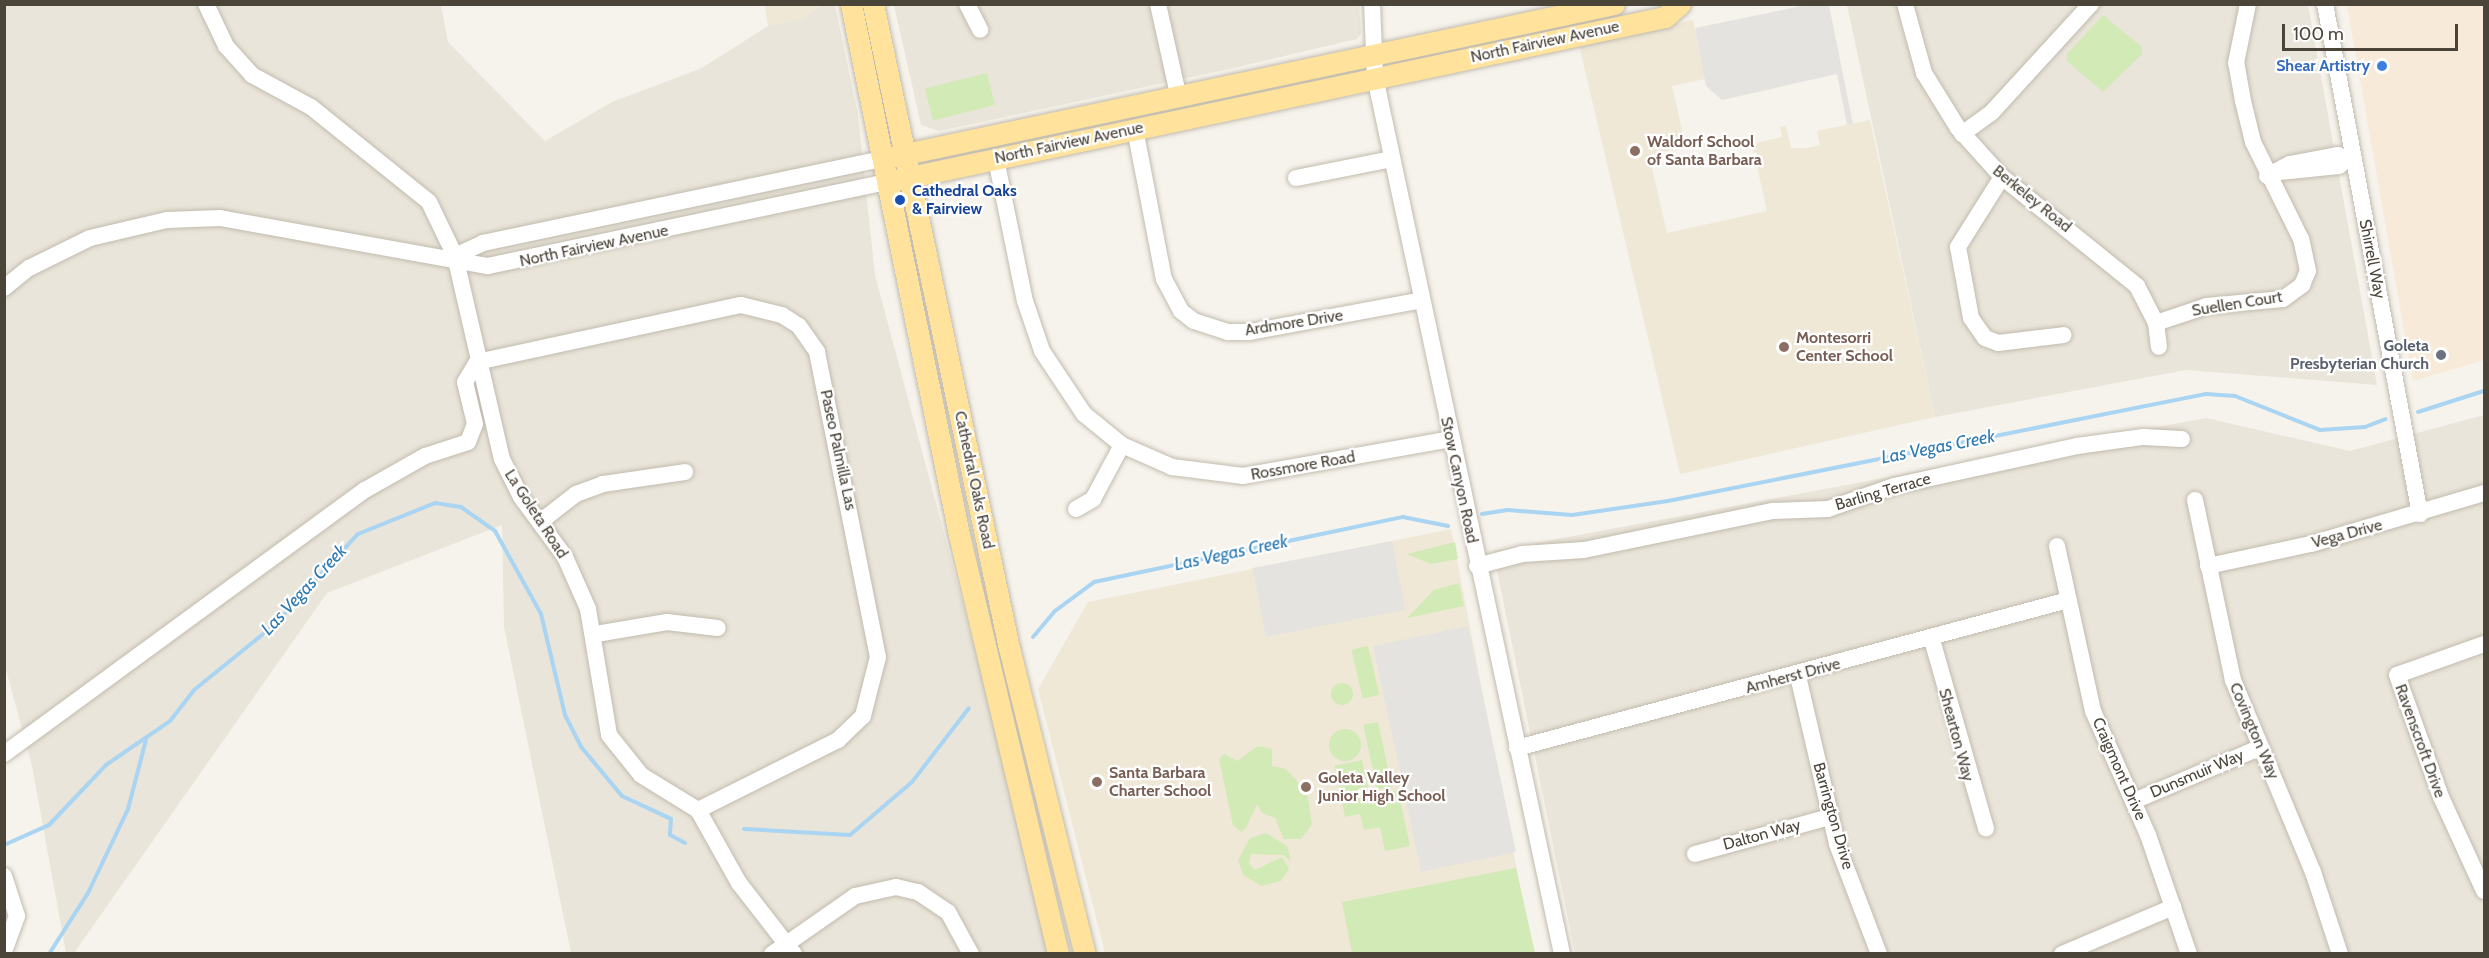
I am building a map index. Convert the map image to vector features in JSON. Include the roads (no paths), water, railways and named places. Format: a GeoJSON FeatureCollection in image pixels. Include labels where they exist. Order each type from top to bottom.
{"type":"FeatureCollection","features":[{"type":"Feature","properties":{"kind":"main road","name":"Cathedral Oaks Road"},"geometry":{"type":"LineString","coordinates":[[851,4],[959,535],[1058,954]]}},
{"type":"Feature","properties":{"kind":"main road","name":"Cathedral Oaks Road"},"geometry":{"type":"LineString","coordinates":[[873,4],[1011,660],[1085,954]]}},
{"type":"Feature","properties":{"kind":"main road","name":"North Fairview Avenue"},"geometry":{"type":"LineString","coordinates":[[882,159],[1178,94],[1614,4]]}},
{"type":"Feature","properties":{"kind":"main road","name":"North Fairview Avenue"},"geometry":{"type":"LineString","coordinates":[[886,182],[1665,17],[1680,4]]}},
{"type":"Feature","properties":{"kind":"street","name":"La Goleta Road"},"geometry":{"type":"LineString","coordinates":[[206,4],[226,46],[252,75],[311,107],[429,202],[455,256],[477,362],[502,459],[578,582],[596,634],[609,735],[641,775],[698,810],[739,883],[790,948]]}},
{"type":"Feature","properties":{"kind":"street"},"geometry":{"type":"LineString","coordinates":[[967,4],[980,30]]}},
{"type":"Feature","properties":{"kind":"street"},"geometry":{"type":"LineString","coordinates":[[1158,4],[1178,94]]}},
{"type":"Feature","properties":{"kind":"street","name":"Stow Canyon Road"},"geometry":{"type":"LineString","coordinates":[[1372,4],[1377,38],[1373,55],[1375,77],[1477,566],[1562,954]]}},
{"type":"Feature","properties":{"kind":"street","name":"Berkeley Road"},"geometry":{"type":"LineString","coordinates":[[1905,4],[1924,73],[1962,134],[2002,177],[2122,270],[2148,302],[2156,323],[2159,347]]}},
{"type":"Feature","properties":{"kind":"street"},"geometry":{"type":"LineString","coordinates":[[1962,134],[1992,112],[2091,4]]}},
{"type":"Feature","properties":{"kind":"street","name":"Suellen Court"},"geometry":{"type":"LineString","coordinates":[[2156,323],[2207,306],[2283,299],[2302,285],[2308,271],[2301,239],[2273,174],[2253,142],[2236,63],[2248,4]]}},
{"type":"Feature","properties":{"kind":"street","name":"Shirrell Way"},"geometry":{"type":"LineString","coordinates":[[2325,4],[2350,157],[2420,514]]}},
{"type":"Feature","properties":{"kind":"street","name":"Ardmore Drive"},"geometry":{"type":"LineString","coordinates":[[1135,129],[1164,279],[1181,310],[1194,321],[1228,333],[1250,332],[1422,300]]}},
{"type":"Feature","properties":{"kind":"street"},"geometry":{"type":"LineString","coordinates":[[2273,174],[2339,165],[2350,157]]}},
{"type":"Feature","properties":{"kind":"street","name":"North Fairview Avenue"},"geometry":{"type":"LineString","coordinates":[[455,256],[483,243],[882,159]]}},
{"type":"Feature","properties":{"kind":"street","name":"Rossmore Road"},"geometry":{"type":"LineString","coordinates":[[996,159],[1026,301],[1042,351],[1084,414],[1122,445],[1172,467],[1243,477],[1450,439]]}},
{"type":"Feature","properties":{"kind":"street"},"geometry":{"type":"LineString","coordinates":[[1296,178],[1392,159]]}},
{"type":"Feature","properties":{"kind":"street"},"geometry":{"type":"LineString","coordinates":[[2002,177],[1958,247],[1971,318],[1985,338],[1998,343],[2064,335]]}},
{"type":"Feature","properties":{"kind":"street","name":"North Fairview Avenue"},"geometry":{"type":"LineString","coordinates":[[4,288],[29,268],[90,238],[167,220],[220,218],[455,256],[488,266],[886,182]]}},
{"type":"Feature","properties":{"kind":"street","name":"Paseo Palmilla Las"},"geometry":{"type":"LineString","coordinates":[[477,362],[741,306],[782,315],[800,326],[817,352],[876,634],[876,679],[863,716],[838,740],[698,810]]}},
{"type":"Feature","properties":{"kind":"street"},"geometry":{"type":"LineString","coordinates":[[4,754],[365,490],[425,456],[468,442],[475,424],[465,382],[477,362]]}},
{"type":"Feature","properties":{"kind":"street","name":"Barling Terrace"},"geometry":{"type":"LineString","coordinates":[[1477,566],[1522,554],[1584,550],[1773,511],[1828,509],[1894,486],[2078,446],[2144,437],[2182,439]]}},
{"type":"Feature","properties":{"kind":"street"},"geometry":{"type":"LineString","coordinates":[[1076,509],[1094,499],[1122,445]]}},
{"type":"Feature","properties":{"kind":"street"},"geometry":{"type":"LineString","coordinates":[[540,522],[576,494],[603,484],[686,472]]}},
{"type":"Feature","properties":{"kind":"street","name":"Vega Drive"},"geometry":{"type":"LineString","coordinates":[[2208,566],[2420,514],[2484,493]]}},
{"type":"Feature","properties":{"kind":"street","name":"Covington Way"},"geometry":{"type":"LineString","coordinates":[[2195,500],[2220,638],[2340,954]]}},
{"type":"Feature","properties":{"kind":"street","name":"Craigmont Drive"},"geometry":{"type":"LineString","coordinates":[[2057,546],[2093,711],[2134,801],[2189,954]]}},
{"type":"Feature","properties":{"kind":"street","name":"Amherst Drive"},"geometry":{"type":"LineString","coordinates":[[1517,748],[1798,676],[2068,600]]}},
{"type":"Feature","properties":{"kind":"street"},"geometry":{"type":"LineString","coordinates":[[596,634],[667,622],[718,628]]}},
{"type":"Feature","properties":{"kind":"street","name":"Shearton Way"},"geometry":{"type":"LineString","coordinates":[[1932,640],[1986,828]]}},
{"type":"Feature","properties":{"kind":"street","name":"Ravenscroft Drive"},"geometry":{"type":"LineString","coordinates":[[2482,895],[2441,797],[2397,675],[2484,644]]}},
{"type":"Feature","properties":{"kind":"street","name":"Barrington Drive"},"geometry":{"type":"LineString","coordinates":[[1798,676],[1829,817],[1874,952]]}},
{"type":"Feature","properties":{"kind":"street","name":"Dunsmuir Way"},"geometry":{"type":"LineString","coordinates":[[2134,801],[2261,747]]}},
{"type":"Feature","properties":{"kind":"street","name":"Dalton Way"},"geometry":{"type":"LineString","coordinates":[[1695,854],[1829,817]]}},
{"type":"Feature","properties":{"kind":"street"},"geometry":{"type":"LineString","coordinates":[[4,876],[16,916],[4,951]]}},
{"type":"Feature","properties":{"kind":"street"},"geometry":{"type":"LineString","coordinates":[[772,954],[790,948],[855,896],[896,887],[918,891],[948,912],[971,954]]}},
{"type":"Feature","properties":{"kind":"street"},"geometry":{"type":"LineString","coordinates":[[2062,954],[2173,907]]}},
{"type":"Feature","properties":{"kind":"waterway","name":"Las Vegas Creek"},"geometry":{"type":"LineString","coordinates":[[2418,412],[2484,391]]}},
{"type":"Feature","properties":{"kind":"waterway","name":"Las Vegas Creek"},"geometry":{"type":"LineString","coordinates":[[1482,514],[1508,510],[1572,515],[1668,501],[2206,394],[2235,396],[2320,430],[2365,427],[2386,419]]}},
{"type":"Feature","properties":{"kind":"waterway","name":"Las Vegas Creek"},"geometry":{"type":"LineString","coordinates":[[4,845],[49,825],[106,765],[170,721],[194,690],[273,626],[358,534],[435,503],[461,507],[495,531],[541,614],[565,715],[582,748],[622,796],[671,819],[670,835],[685,843]]}},
{"type":"Feature","properties":{"kind":"waterway","name":"Las Vegas Creek"},"geometry":{"type":"LineString","coordinates":[[1033,637],[1055,611],[1094,582],[1403,517],[1448,526]]}},
{"type":"Feature","properties":{"kind":"waterway","name":"Las Vegas Creek"},"geometry":{"type":"LineString","coordinates":[[744,829],[850,835],[912,782],[969,708]]}},
{"type":"Feature","properties":{"kind":"waterway"},"geometry":{"type":"LineString","coordinates":[[49,954],[88,893],[128,809],[146,740]]}},
{"type":"Feature","properties":{"kind":"place","name":"Shear Artistry"},"geometry":{"type":"Point","coordinates":[2382,66]}},
{"type":"Feature","properties":{"kind":"place","name":"Waldorf School of Santa Barbara"},"geometry":{"type":"Point","coordinates":[1635,151]}},
{"type":"Feature","properties":{"kind":"place","name":"Cathedral Oaks & Fairview"},"geometry":{"type":"Point","coordinates":[900,200]}},
{"type":"Feature","properties":{"kind":"place","name":"Montesorri Center School"},"geometry":{"type":"Point","coordinates":[1784,347]}},
{"type":"Feature","properties":{"kind":"place","name":"Goleta Presbyterian Church"},"geometry":{"type":"Point","coordinates":[2441,355]}},
{"type":"Feature","properties":{"kind":"place","name":"Santa Barbara Charter School"},"geometry":{"type":"Point","coordinates":[1097,782]}},
{"type":"Feature","properties":{"kind":"place","name":"Goleta Valley Junior High School"},"geometry":{"type":"Point","coordinates":[1306,787]}}]}
